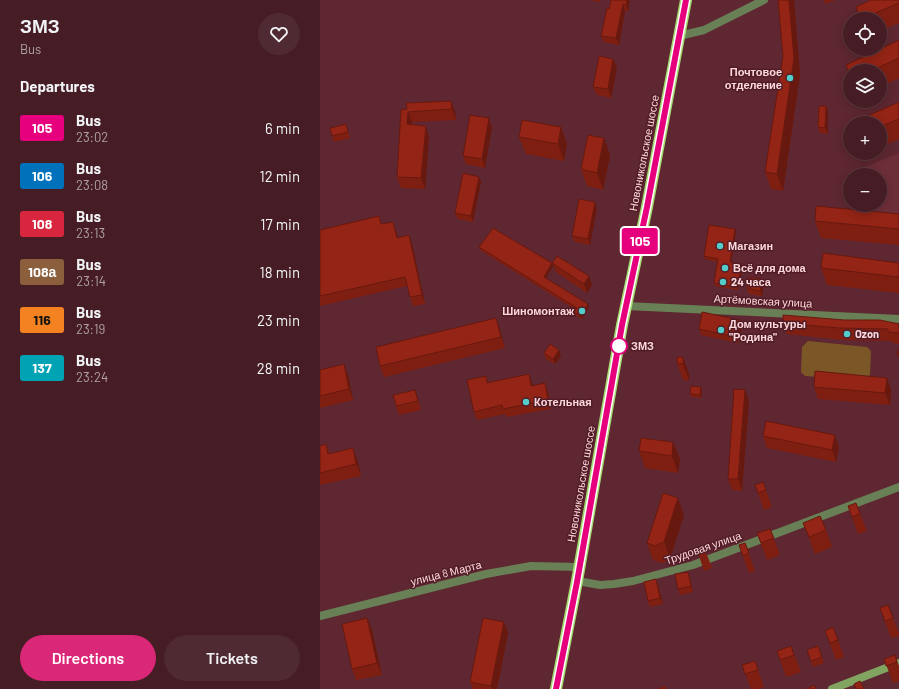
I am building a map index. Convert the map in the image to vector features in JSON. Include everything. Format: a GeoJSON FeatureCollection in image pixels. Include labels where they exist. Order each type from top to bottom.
{"type":"FeatureCollection","features":[{"type":"Feature","properties":{"kind":"highway","name":"Новоникольское шоссе"},"geometry":{"type":"LineString","coordinates":[[556,689],[580,567],[626,306],[647,207],[686,0]]}},
{"type":"Feature","properties":{"kind":"main road"},"geometry":{"type":"LineString","coordinates":[[832,689],[899,663]]}},
{"type":"Feature","properties":{"kind":"street"},"geometry":{"type":"LineString","coordinates":[[679,36],[704,30],[764,0]]}},
{"type":"Feature","properties":{"kind":"street","name":"Артёмовская улица"},"geometry":{"type":"LineString","coordinates":[[626,306],[899,319]]}},
{"type":"Feature","properties":{"kind":"street","name":"Трудовая улица"},"geometry":{"type":"LineString","coordinates":[[577,582],[600,585],[614,584],[633,581],[693,564],[899,487]]}},
{"type":"Feature","properties":{"kind":"street","name":"улица 8 Марта"},"geometry":{"type":"LineString","coordinates":[[320,616],[486,574],[531,566],[580,567]]}},
{"type":"Feature","properties":{"kind":"shaded area"},"geometry":{"type":"Polygon","coordinates":[[[899,153],[899,225],[867,221],[866,212],[887,212],[887,168],[863,168],[882,160],[887,160],[887,158],[899,153]]]}},
{"type":"Feature","properties":{"kind":"shaded area"},"geometry":{"type":"Polygon","coordinates":[[[808,341],[867,347],[871,351],[870,375],[865,380],[805,376],[801,372],[802,347],[808,341]]]}},
{"type":"Feature","properties":{"kind":"building"},"geometry":{"type":"Polygon","coordinates":[[[611,0],[627,0],[626,5],[623,4],[616,38],[601,36],[607,8],[609,9],[611,0]]]}},
{"type":"Feature","properties":{"kind":"building"},"geometry":{"type":"Polygon","coordinates":[[[778,0],[789,0],[794,58],[777,174],[765,172],[783,56],[778,0]]]}},
{"type":"Feature","properties":{"kind":"building"},"geometry":{"type":"Polygon","coordinates":[[[871,0],[899,0],[899,3],[878,12],[858,12],[856,7],[871,0]]]}},
{"type":"Feature","properties":{"kind":"building"},"geometry":{"type":"Polygon","coordinates":[[[899,40],[899,58],[886,64],[848,64],[865,56],[887,56],[887,46],[899,40]]]}},
{"type":"Feature","properties":{"kind":"building"},"geometry":{"type":"Polygon","coordinates":[[[599,56],[613,59],[608,89],[593,87],[599,56]]]}},
{"type":"Feature","properties":{"kind":"building"},"geometry":{"type":"Polygon","coordinates":[[[451,101],[452,109],[408,112],[407,124],[426,126],[421,178],[397,177],[401,110],[407,109],[406,103],[451,101]]]}},
{"type":"Feature","properties":{"kind":"building"},"geometry":{"type":"Polygon","coordinates":[[[899,102],[899,119],[887,124],[887,116],[867,116],[887,108],[899,102]]]}},
{"type":"Feature","properties":{"kind":"building"},"geometry":{"type":"Polygon","coordinates":[[[819,106],[826,106],[825,128],[818,127],[819,106]]]}},
{"type":"Feature","properties":{"kind":"building"},"geometry":{"type":"Polygon","coordinates":[[[470,115],[489,118],[482,159],[463,156],[470,115]]]}},
{"type":"Feature","properties":{"kind":"building"},"geometry":{"type":"Polygon","coordinates":[[[522,120],[561,127],[558,144],[519,137],[522,120]]]}},
{"type":"Feature","properties":{"kind":"building"},"geometry":{"type":"Polygon","coordinates":[[[346,124],[348,132],[332,136],[330,128],[346,124]]]}},
{"type":"Feature","properties":{"kind":"building"},"geometry":{"type":"Polygon","coordinates":[[[588,135],[604,138],[597,173],[581,169],[588,135]]]}},
{"type":"Feature","properties":{"kind":"building"},"geometry":{"type":"Polygon","coordinates":[[[463,173],[479,177],[471,216],[455,213],[463,173]]]}},
{"type":"Feature","properties":{"kind":"building"},"geometry":{"type":"Polygon","coordinates":[[[579,199],[595,202],[588,239],[572,236],[579,199]]]}},
{"type":"Feature","properties":{"kind":"building"},"geometry":{"type":"Polygon","coordinates":[[[816,206],[843,209],[843,212],[878,212],[899,214],[899,229],[815,221],[816,206]]]}},
{"type":"Feature","properties":{"kind":"building"},"geometry":{"type":"Polygon","coordinates":[[[379,216],[381,224],[393,222],[397,238],[409,235],[422,295],[410,297],[405,277],[320,296],[320,230],[379,216]]]}},
{"type":"Feature","properties":{"kind":"building","name":"Магазин"},"geometry":{"type":"Polygon","coordinates":[[[709,225],[735,229],[730,262],[742,264],[737,287],[714,283],[718,259],[704,256],[709,225]]]}},
{"type":"Feature","properties":{"kind":"building"},"geometry":{"type":"Polygon","coordinates":[[[493,228],[552,263],[544,277],[588,304],[580,316],[574,312],[577,308],[479,247],[493,228]]]}},
{"type":"Feature","properties":{"kind":"building"},"geometry":{"type":"Polygon","coordinates":[[[823,253],[899,263],[899,277],[821,268],[823,253]]]}},
{"type":"Feature","properties":{"kind":"building"},"geometry":{"type":"Polygon","coordinates":[[[557,256],[589,276],[584,284],[552,263],[557,256]]]}},
{"type":"Feature","properties":{"kind":"building"},"geometry":{"type":"Polygon","coordinates":[[[749,277],[762,279],[760,291],[747,288],[749,277]]]}},
{"type":"Feature","properties":{"kind":"building","name":"Дом культуры \"Родина\""},"geometry":{"type":"Polygon","coordinates":[[[702,312],[740,320],[736,337],[699,329],[702,312]]]}},
{"type":"Feature","properties":{"kind":"building"},"geometry":{"type":"Polygon","coordinates":[[[783,315],[844,320],[880,320],[899,324],[899,333],[888,332],[888,329],[839,328],[783,323],[783,315]]]}},
{"type":"Feature","properties":{"kind":"building"},"geometry":{"type":"Polygon","coordinates":[[[496,318],[501,337],[380,366],[376,347],[496,318]]]}},
{"type":"Feature","properties":{"kind":"building"},"geometry":{"type":"Polygon","coordinates":[[[550,344],[559,350],[553,359],[544,353],[550,344]]]}},
{"type":"Feature","properties":{"kind":"building"},"geometry":{"type":"Polygon","coordinates":[[[677,357],[683,357],[683,364],[677,363],[677,357]]]}},
{"type":"Feature","properties":{"kind":"building"},"geometry":{"type":"Polygon","coordinates":[[[344,364],[349,389],[320,396],[320,370],[344,364]]]}},
{"type":"Feature","properties":{"kind":"building"},"geometry":{"type":"Polygon","coordinates":[[[815,371],[887,378],[885,393],[814,387],[815,371]]]}},
{"type":"Feature","properties":{"kind":"building"},"geometry":{"type":"Polygon","coordinates":[[[529,374],[531,386],[545,383],[548,400],[503,409],[502,405],[474,412],[467,380],[486,376],[487,383],[529,374]]]}},
{"type":"Feature","properties":{"kind":"building"},"geometry":{"type":"Polygon","coordinates":[[[691,386],[701,387],[700,395],[690,394],[691,386]]]}},
{"type":"Feature","properties":{"kind":"building"},"geometry":{"type":"Polygon","coordinates":[[[734,389],[745,390],[738,479],[728,479],[734,389]]]}},
{"type":"Feature","properties":{"kind":"building"},"geometry":{"type":"Polygon","coordinates":[[[415,390],[418,401],[396,406],[393,395],[415,390]]]}},
{"type":"Feature","properties":{"kind":"building"},"geometry":{"type":"Polygon","coordinates":[[[766,421],[835,435],[832,450],[763,436],[766,421]]]}},
{"type":"Feature","properties":{"kind":"building"},"geometry":{"type":"Polygon","coordinates":[[[641,438],[673,442],[672,456],[639,451],[641,438]]]}},
{"type":"Feature","properties":{"kind":"building"},"geometry":{"type":"Polygon","coordinates":[[[326,444],[328,454],[353,448],[356,464],[320,473],[320,446],[326,444]]]}},
{"type":"Feature","properties":{"kind":"building"},"geometry":{"type":"Polygon","coordinates":[[[763,482],[766,490],[758,493],[755,485],[763,482]]]}},
{"type":"Feature","properties":{"kind":"building"},"geometry":{"type":"Polygon","coordinates":[[[663,493],[678,498],[664,542],[655,546],[647,543],[663,493]]]}},
{"type":"Feature","properties":{"kind":"building"},"geometry":{"type":"Polygon","coordinates":[[[856,503],[860,514],[852,517],[848,506],[856,503]]]}},
{"type":"Feature","properties":{"kind":"building"},"geometry":{"type":"Polygon","coordinates":[[[820,516],[826,530],[809,537],[803,523],[820,516]]]}},
{"type":"Feature","properties":{"kind":"building"},"geometry":{"type":"Polygon","coordinates":[[[770,529],[774,538],[761,543],[757,533],[770,529]]]}},
{"type":"Feature","properties":{"kind":"building"},"geometry":{"type":"Polygon","coordinates":[[[745,543],[749,553],[743,556],[739,545],[745,543]]]}},
{"type":"Feature","properties":{"kind":"building"},"geometry":{"type":"Polygon","coordinates":[[[704,547],[706,551],[698,554],[697,550],[704,547]]]}},
{"type":"Feature","properties":{"kind":"building"},"geometry":{"type":"Polygon","coordinates":[[[688,572],[691,586],[678,589],[675,574],[688,572]]]}},
{"type":"Feature","properties":{"kind":"building"},"geometry":{"type":"Polygon","coordinates":[[[656,579],[660,598],[648,601],[644,582],[656,579]]]}},
{"type":"Feature","properties":{"kind":"building"},"geometry":{"type":"Polygon","coordinates":[[[888,605],[893,618],[885,621],[880,608],[888,605]]]}},
{"type":"Feature","properties":{"kind":"building"},"geometry":{"type":"Polygon","coordinates":[[[367,618],[377,663],[352,669],[342,624],[367,618]]]}},
{"type":"Feature","properties":{"kind":"building"},"geometry":{"type":"Polygon","coordinates":[[[483,618],[504,622],[491,686],[470,682],[483,618]]]}},
{"type":"Feature","properties":{"kind":"building"},"geometry":{"type":"Polygon","coordinates":[[[833,627],[838,640],[830,643],[825,631],[833,627]]]}},
{"type":"Feature","properties":{"kind":"building"},"geometry":{"type":"Polygon","coordinates":[[[791,646],[794,655],[780,660],[777,651],[791,646]]]}},
{"type":"Feature","properties":{"kind":"building"},"geometry":{"type":"Polygon","coordinates":[[[818,646],[822,657],[811,661],[807,650],[818,646]]]}},
{"type":"Feature","properties":{"kind":"building"},"geometry":{"type":"Polygon","coordinates":[[[895,655],[897,662],[886,666],[884,659],[895,655]]]}},
{"type":"Feature","properties":{"kind":"building"},"geometry":{"type":"Polygon","coordinates":[[[755,661],[758,670],[745,674],[742,665],[755,661]]]}},
{"type":"Feature","properties":{"kind":"building"},"geometry":{"type":"Polygon","coordinates":[[[860,681],[864,689],[856,689],[854,684],[860,681]]]}},
{"type":"Feature","properties":{"kind":"building"},"geometry":{"type":"Polygon","coordinates":[[[814,685],[816,689],[807,689],[814,685]]]}},
{"type":"Feature","properties":{"kind":"building"},"geometry":{"type":"Polygon","coordinates":[[[665,686],[666,689],[658,689],[665,686]]]}},
{"type":"Feature","properties":{"kind":"bus line","name":"105"},"geometry":{"type":"LineString","coordinates":[[556,689],[577,582],[622,325],[647,207],[686,0]]}},
{"type":"Feature","properties":{"kind":"place","name":"Почтовое отделение"},"geometry":{"type":"Point","coordinates":[790,78]}},
{"type":"Feature","properties":{"kind":"place","name":"Магазин"},"geometry":{"type":"Point","coordinates":[720,246]}},
{"type":"Feature","properties":{"kind":"place","name":"Всё для дома"},"geometry":{"type":"Point","coordinates":[725,268]}},
{"type":"Feature","properties":{"kind":"place","name":"24 часа"},"geometry":{"type":"Point","coordinates":[723,282]}},
{"type":"Feature","properties":{"kind":"place","name":"Шиномонтаж"},"geometry":{"type":"Point","coordinates":[582,311]}},
{"type":"Feature","properties":{"kind":"place","name":"Дом культуры \"Родина\""},"geometry":{"type":"Point","coordinates":[721,330]}},
{"type":"Feature","properties":{"kind":"place","name":"Ozon"},"geometry":{"type":"Point","coordinates":[847,334]}},
{"type":"Feature","properties":{"kind":"place","name":"ЗМЗ"},"geometry":{"type":"Point","coordinates":[619,346]}},
{"type":"Feature","properties":{"kind":"place","name":"Котельная"},"geometry":{"type":"Point","coordinates":[526,402]}}]}
